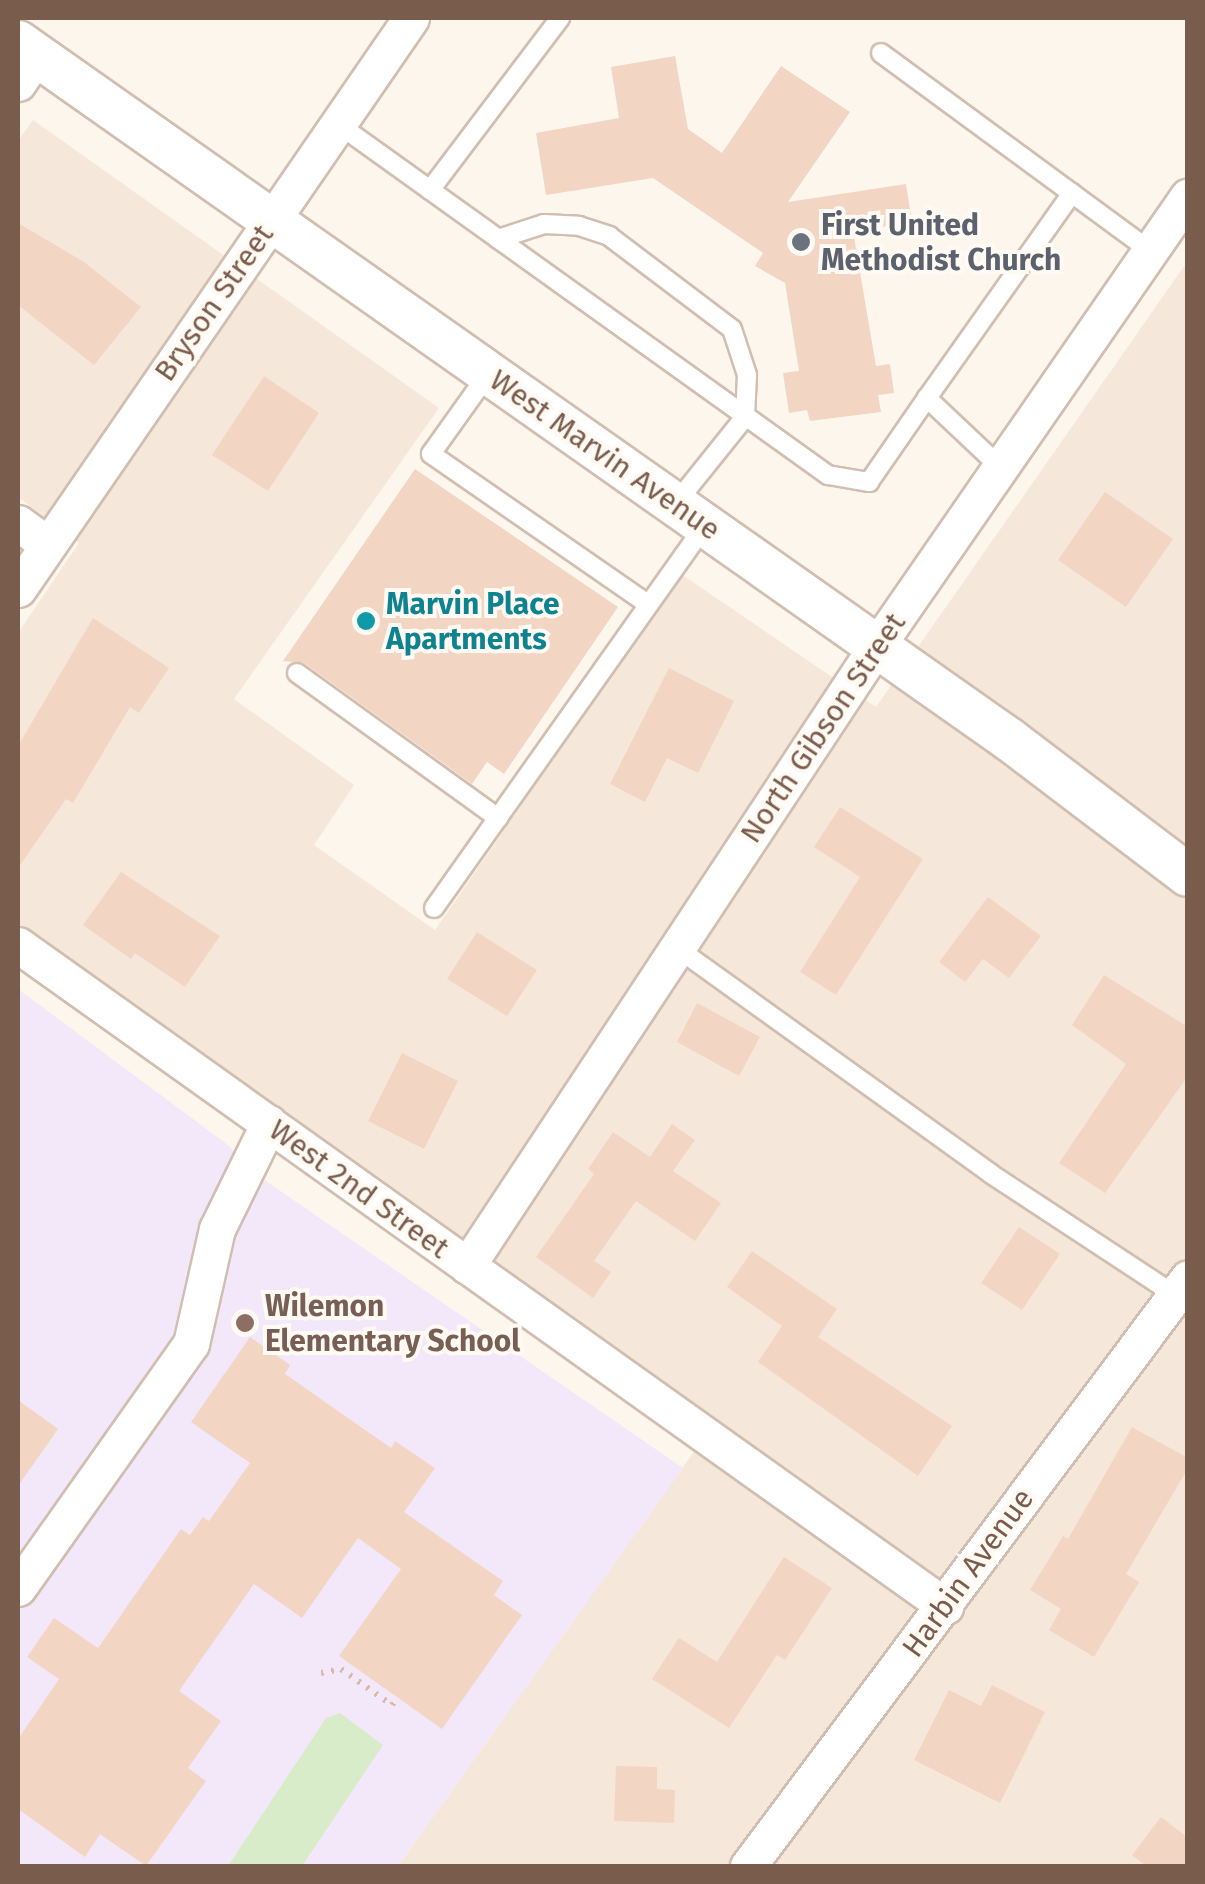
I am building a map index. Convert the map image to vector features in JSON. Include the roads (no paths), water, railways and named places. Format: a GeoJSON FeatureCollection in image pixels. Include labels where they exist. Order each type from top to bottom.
{"type":"FeatureCollection","features":[{"type":"Feature","properties":{"kind":"street","name":"Bryson Street"},"geometry":{"type":"LineString","coordinates":[[18,589],[32,533],[270,221],[411,18]]}},
{"type":"Feature","properties":{"kind":"street","name":"West Marvin Avenue"},"geometry":{"type":"LineString","coordinates":[[24,60],[270,221],[489,374],[1010,740],[1188,875]]}},
{"type":"Feature","properties":{"kind":"street","name":"North Gibson Street"},"geometry":{"type":"LineString","coordinates":[[466,1266],[998,465],[1188,196]]}},
{"type":"Feature","properties":{"kind":"street","name":"West 2nd Street"},"geometry":{"type":"LineString","coordinates":[[18,945],[946,1606]]}},
{"type":"Feature","properties":{"kind":"street"},"geometry":{"type":"LineString","coordinates":[[18,1588],[191,1344],[217,1228],[269,1124]]}},
{"type":"Feature","properties":{"kind":"street","name":"Harbin Avenue"},"geometry":{"type":"LineString","coordinates":[[748,1866],[1181,1287]]}},
{"type":"Feature","properties":{"kind":"lane"},"geometry":{"type":"LineString","coordinates":[[430,190],[560,18]]}},
{"type":"Feature","properties":{"kind":"lane"},"geometry":{"type":"LineString","coordinates":[[882,53],[1149,250]]}},
{"type":"Feature","properties":{"kind":"lane"},"geometry":{"type":"LineString","coordinates":[[338,124],[828,475],[869,482],[1072,192]]}},
{"type":"Feature","properties":{"kind":"lane"},"geometry":{"type":"LineString","coordinates":[[434,908],[648,604],[690,515],[745,417],[747,375],[732,329],[608,236],[579,226],[544,224],[498,239]]}},
{"type":"Feature","properties":{"kind":"lane"},"geometry":{"type":"LineString","coordinates":[[489,374],[431,454],[648,604]]}},
{"type":"Feature","properties":{"kind":"lane"},"geometry":{"type":"LineString","coordinates":[[927,398],[998,465]]}},
{"type":"Feature","properties":{"kind":"lane"},"geometry":{"type":"LineString","coordinates":[[296,674],[498,818]]}},
{"type":"Feature","properties":{"kind":"lane"},"geometry":{"type":"LineString","coordinates":[[677,948],[991,1174],[1181,1287]]}},
{"type":"Feature","properties":{"kind":"place","name":"First United Methodist Church"},"geometry":{"type":"Point","coordinates":[801,242]}},
{"type":"Feature","properties":{"kind":"place","name":"Marvin Place Apartments"},"geometry":{"type":"Point","coordinates":[366,621]}},
{"type":"Feature","properties":{"kind":"place","name":"Wilemon Elementary School"},"geometry":{"type":"Point","coordinates":[245,1323]}}]}
